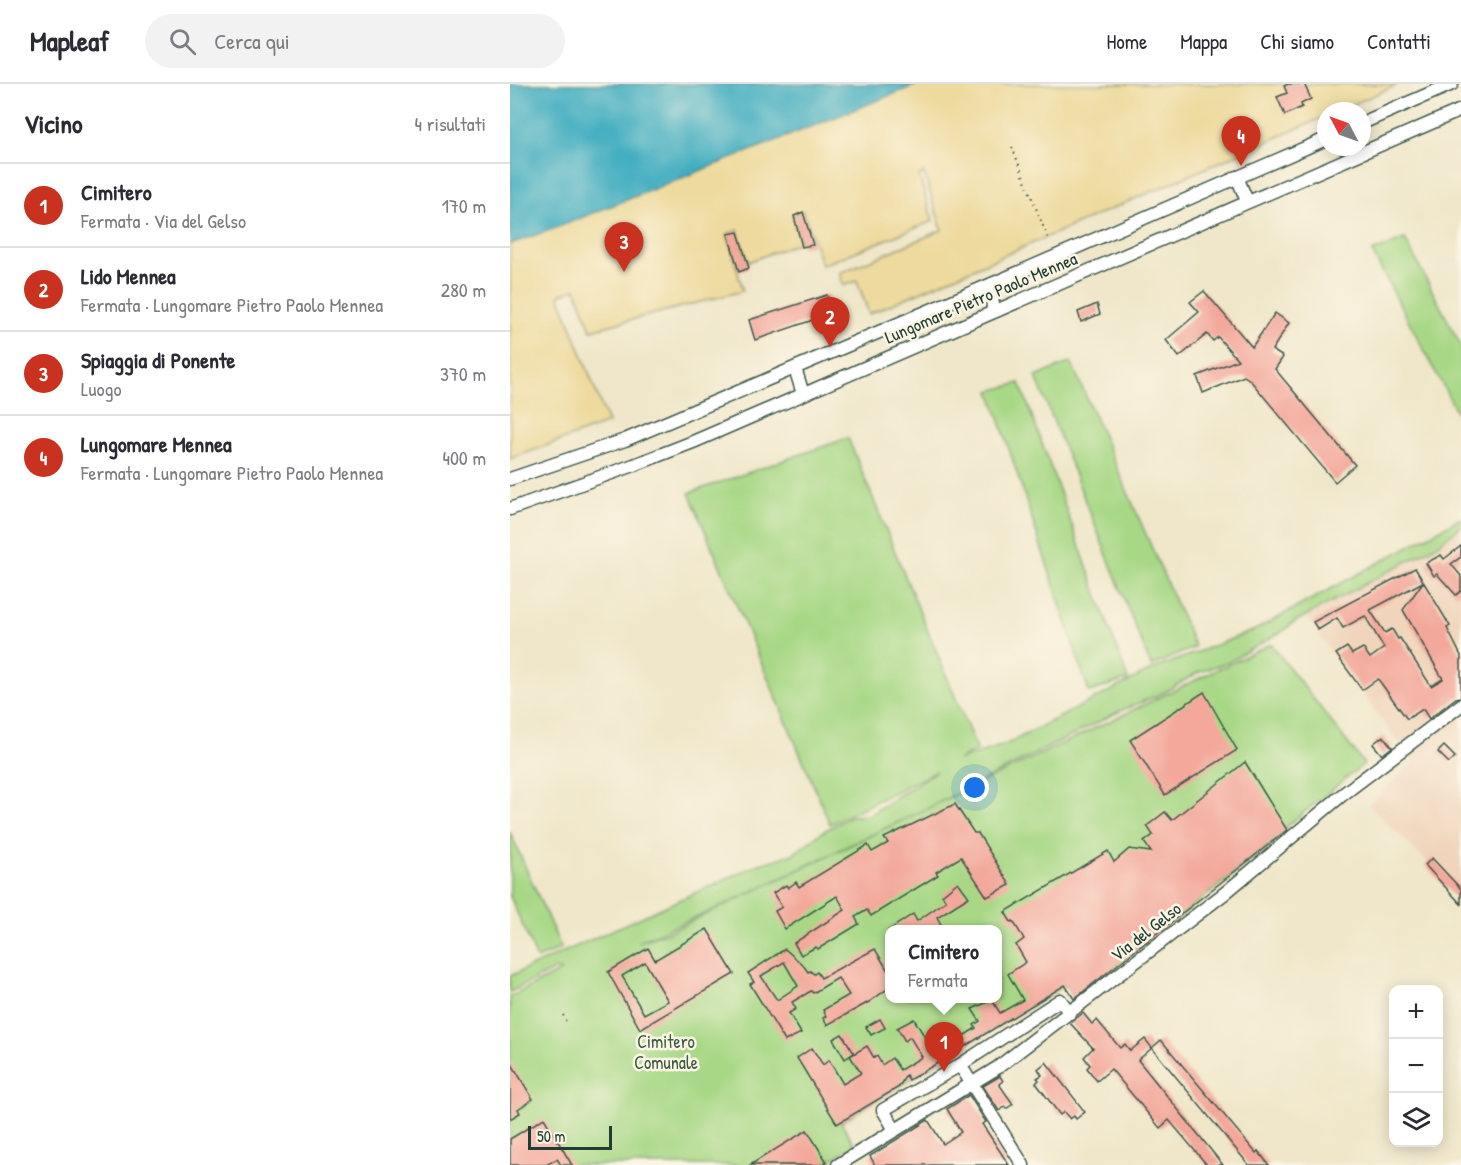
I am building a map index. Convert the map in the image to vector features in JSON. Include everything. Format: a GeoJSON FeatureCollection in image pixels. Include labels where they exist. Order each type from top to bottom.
{"type":"FeatureCollection","features":[{"type":"Feature","properties":{"kind":"street"},"geometry":{"type":"LineString","coordinates":[[1371,119],[1452,84]]}},
{"type":"Feature","properties":{"kind":"street","name":"Lungomare Pietro Paolo Mennea"},"geometry":{"type":"LineString","coordinates":[[510,508],[654,457],[1461,110]]}},
{"type":"Feature","properties":{"kind":"street","name":"Lungomare Pietro Paolo Mennea"},"geometry":{"type":"LineString","coordinates":[[510,479],[625,440],[1317,143]]}},
{"type":"Feature","properties":{"kind":"street"},"geometry":{"type":"LineString","coordinates":[[1237,177],[1247,201]]}},
{"type":"Feature","properties":{"kind":"street"},"geometry":{"type":"LineString","coordinates":[[992,284],[993,312]]}},
{"type":"Feature","properties":{"kind":"street"},"geometry":{"type":"LineString","coordinates":[[795,368],[803,394]]}},
{"type":"Feature","properties":{"kind":"street","name":"Via del Gelso"},"geometry":{"type":"LineString","coordinates":[[838,1165],[997,1068],[1225,893],[1342,795],[1461,705]]}},
{"type":"Feature","properties":{"kind":"street"},"geometry":{"type":"LineString","coordinates":[[895,1130],[883,1110],[960,1065],[1060,1000],[1070,1013]]}},
{"type":"Feature","properties":{"kind":"street"},"geometry":{"type":"LineString","coordinates":[[960,1065],[1023,1165]]}},
{"type":"Feature","properties":{"kind":"path"},"geometry":{"type":"LineString","coordinates":[[1012,147],[1049,242]]}},
{"type":"Feature","properties":{"kind":"path"},"geometry":{"type":"LineString","coordinates":[[563,1015],[566,1021]]}},
{"type":"Feature","properties":{"kind":"shaded area"},"geometry":{"type":"Polygon","coordinates":[[[1461,524],[1461,894],[1368,805],[1414,764],[1306,617],[1461,524]]]}},
{"type":"Feature","properties":{"kind":"green space"},"geometry":{"type":"Polygon","coordinates":[[[1405,239],[1461,346],[1461,420],[1372,252],[1405,239]]]}},
{"type":"Feature","properties":{"kind":"green space"},"geometry":{"type":"Polygon","coordinates":[[[1071,362],[1195,647],[1151,666],[1036,377],[1071,362]]]}},
{"type":"Feature","properties":{"kind":"green space"},"geometry":{"type":"Polygon","coordinates":[[[1020,383],[1128,679],[1089,692],[990,391],[1020,383]]]}},
{"type":"Feature","properties":{"kind":"green space","name":"Cimitero Comunale"},"geometry":{"type":"Polygon","coordinates":[[[848,438],[977,750],[958,760],[1007,744],[1151,670],[1255,630],[1461,518],[1461,526],[1434,547],[1294,622],[1285,630],[1228,662],[1199,672],[1163,693],[1122,710],[932,806],[713,910],[638,942],[669,932],[1271,644],[1364,764],[1286,827],[1288,831],[1075,1000],[1065,985],[841,1122],[855,1145],[822,1165],[510,1165],[510,997],[561,971],[556,969],[510,992],[510,976],[757,865],[793,854],[824,831],[851,816],[869,815],[937,771],[830,824],[689,493],[848,438]]]}},
{"type":"Feature","properties":{"kind":"green space"},"geometry":{"type":"Polygon","coordinates":[[[510,832],[561,948],[537,959],[510,896],[510,832]]]}},
{"type":"Feature","properties":{"kind":"sand"},"geometry":{"type":"Polygon","coordinates":[[[919,84],[1399,84],[1358,102],[1317,102],[1317,120],[869,314],[857,281],[843,285],[840,273],[942,230],[924,173],[919,175],[933,221],[822,265],[803,211],[792,215],[800,242],[748,262],[738,230],[727,234],[743,291],[591,330],[576,289],[559,295],[608,423],[510,459],[510,244],[919,84]]]}},
{"type":"Feature","properties":{"kind":"water"},"geometry":{"type":"Polygon","coordinates":[[[510,84],[919,84],[510,244],[510,84]]]}},
{"type":"Feature","properties":{"kind":"building"},"geometry":{"type":"Polygon","coordinates":[[[1304,84],[1311,99],[1301,104],[1302,107],[1285,115],[1277,97],[1287,93],[1284,86],[1304,84]]]}},
{"type":"Feature","properties":{"kind":"building"},"geometry":{"type":"Polygon","coordinates":[[[803,212],[813,245],[802,247],[794,216],[803,212]]]}},
{"type":"Feature","properties":{"kind":"building"},"geometry":{"type":"Polygon","coordinates":[[[738,232],[749,268],[739,272],[728,234],[738,232]]]}},
{"type":"Feature","properties":{"kind":"building"},"geometry":{"type":"Polygon","coordinates":[[[1204,291],[1252,347],[1275,313],[1289,323],[1272,350],[1283,357],[1275,369],[1355,465],[1335,482],[1250,380],[1244,376],[1203,393],[1197,376],[1238,360],[1218,337],[1213,341],[1207,334],[1179,357],[1166,340],[1199,312],[1190,302],[1204,291]]]}},
{"type":"Feature","properties":{"kind":"building"},"geometry":{"type":"Polygon","coordinates":[[[827,295],[833,313],[755,340],[749,320],[827,295]]]}},
{"type":"Feature","properties":{"kind":"building"},"geometry":{"type":"Polygon","coordinates":[[[1097,304],[1100,314],[1081,322],[1078,312],[1097,304]]]}},
{"type":"Feature","properties":{"kind":"building"},"geometry":{"type":"Polygon","coordinates":[[[1461,546],[1461,557],[1451,564],[1461,576],[1461,591],[1456,595],[1437,574],[1434,576],[1426,563],[1441,555],[1444,559],[1461,546]]]}},
{"type":"Feature","properties":{"kind":"building"},"geometry":{"type":"Polygon","coordinates":[[[1415,568],[1450,626],[1447,628],[1461,656],[1461,697],[1456,698],[1429,719],[1423,709],[1407,719],[1378,679],[1362,690],[1336,654],[1347,647],[1352,654],[1363,648],[1370,658],[1384,648],[1365,616],[1343,628],[1337,618],[1318,630],[1313,622],[1415,568]],[[1423,582],[1370,610],[1385,633],[1392,629],[1398,639],[1400,638],[1431,686],[1443,679],[1403,610],[1423,582]]]}},
{"type":"Feature","properties":{"kind":"building"},"geometry":{"type":"Polygon","coordinates":[[[1204,692],[1237,750],[1165,795],[1130,740],[1204,692]]]}},
{"type":"Feature","properties":{"kind":"building"},"geometry":{"type":"Polygon","coordinates":[[[1383,736],[1392,747],[1382,755],[1373,744],[1383,736]]]}},
{"type":"Feature","properties":{"kind":"building"},"geometry":{"type":"Polygon","coordinates":[[[1444,746],[1455,757],[1449,763],[1438,752],[1444,746]]]}},
{"type":"Feature","properties":{"kind":"building"},"geometry":{"type":"Polygon","coordinates":[[[1245,762],[1287,830],[1074,999],[1065,985],[959,1050],[954,1042],[976,1028],[974,1025],[980,1021],[972,1009],[985,1003],[994,1003],[1000,1013],[1023,1000],[1008,974],[1026,962],[1016,945],[1024,939],[1005,912],[1108,851],[1114,862],[1129,849],[1151,852],[1144,842],[1153,835],[1147,826],[1165,812],[1172,820],[1245,762]]]}},
{"type":"Feature","properties":{"kind":"building"},"geometry":{"type":"Polygon","coordinates":[[[955,804],[974,833],[978,833],[1010,885],[987,897],[961,857],[936,872],[938,875],[871,916],[867,910],[855,917],[859,924],[818,949],[816,947],[801,955],[794,943],[845,910],[837,896],[785,929],[775,911],[782,907],[773,893],[786,885],[788,888],[796,882],[799,887],[868,845],[872,852],[888,843],[884,838],[955,804]]]}},
{"type":"Feature","properties":{"kind":"building"},"geometry":{"type":"Polygon","coordinates":[[[1432,858],[1461,889],[1461,904],[1425,865],[1432,858]]]}},
{"type":"Feature","properties":{"kind":"building"},"geometry":{"type":"Polygon","coordinates":[[[958,882],[969,897],[937,917],[941,925],[896,925],[913,914],[917,921],[946,901],[942,895],[958,882]]]}},
{"type":"Feature","properties":{"kind":"building"},"geometry":{"type":"Polygon","coordinates":[[[707,929],[734,974],[640,1029],[608,972],[648,948],[655,960],[707,929]],[[645,962],[622,976],[644,1014],[668,1001],[645,962]]]}},
{"type":"Feature","properties":{"kind":"building"},"geometry":{"type":"Polygon","coordinates":[[[785,949],[808,972],[814,974],[817,972],[821,978],[875,949],[885,966],[885,991],[827,1025],[823,1018],[826,1016],[823,1010],[849,995],[838,978],[792,1002],[796,1009],[789,1013],[801,1033],[785,1041],[750,984],[754,982],[748,973],[785,949]],[[784,962],[761,976],[777,1000],[798,986],[784,962]]]}},
{"type":"Feature","properties":{"kind":"building"},"geometry":{"type":"Polygon","coordinates":[[[1083,1013],[1092,1024],[1097,1020],[1120,1048],[1125,1044],[1130,1051],[1145,1039],[1152,1048],[1138,1060],[1223,1165],[1207,1165],[1169,1120],[1160,1128],[1111,1069],[1097,1081],[1087,1068],[1090,1065],[1084,1057],[1093,1048],[1070,1023],[1083,1013]]]}},
{"type":"Feature","properties":{"kind":"building"},"geometry":{"type":"Polygon","coordinates":[[[880,1019],[885,1028],[871,1035],[866,1027],[880,1019]]]}},
{"type":"Feature","properties":{"kind":"building"},"geometry":{"type":"Polygon","coordinates":[[[914,1019],[935,1054],[941,1050],[946,1058],[909,1080],[906,1075],[899,1087],[837,1124],[797,1058],[812,1048],[823,1065],[829,1060],[843,1084],[861,1073],[850,1056],[867,1046],[874,1058],[877,1056],[882,1065],[892,1058],[900,1070],[922,1057],[910,1037],[905,1041],[897,1028],[914,1019]]]}},
{"type":"Feature","properties":{"kind":"building"},"geometry":{"type":"Polygon","coordinates":[[[842,1034],[854,1053],[845,1059],[833,1039],[842,1034]]]}},
{"type":"Feature","properties":{"kind":"building"},"geometry":{"type":"Polygon","coordinates":[[[1161,1040],[1256,1153],[1258,1151],[1269,1165],[1249,1165],[1152,1048],[1161,1040]]]}},
{"type":"Feature","properties":{"kind":"building"},"geometry":{"type":"Polygon","coordinates":[[[510,1061],[533,1099],[518,1109],[520,1113],[510,1119],[510,1061]]]}},
{"type":"Feature","properties":{"kind":"building"},"geometry":{"type":"Polygon","coordinates":[[[1046,1062],[1085,1112],[1076,1119],[1074,1116],[1070,1119],[1064,1112],[1060,1115],[1036,1083],[1039,1080],[1037,1078],[1042,1075],[1038,1069],[1046,1062]]]}},
{"type":"Feature","properties":{"kind":"building"},"geometry":{"type":"Polygon","coordinates":[[[1000,1076],[1003,1081],[999,1084],[1013,1104],[999,1111],[983,1086],[1000,1076]]]}},
{"type":"Feature","properties":{"kind":"building"},"geometry":{"type":"Polygon","coordinates":[[[969,1095],[986,1122],[982,1124],[1009,1165],[875,1165],[870,1156],[928,1120],[943,1144],[961,1132],[947,1109],[969,1095]]]}},
{"type":"Feature","properties":{"kind":"building"},"geometry":{"type":"Polygon","coordinates":[[[544,1118],[572,1165],[561,1165],[557,1159],[546,1165],[510,1165],[510,1139],[544,1118]]]}},
{"type":"Feature","properties":{"kind":"building"},"geometry":{"type":"Polygon","coordinates":[[[807,1130],[827,1162],[822,1165],[750,1165],[807,1130]]]}},
{"type":"Feature","properties":{"kind":"place","name":"Lungomare Mennea"},"geometry":{"type":"Point","coordinates":[1241,166]}},
{"type":"Feature","properties":{"kind":"place","name":"Spiaggia di Ponente"},"geometry":{"type":"Point","coordinates":[624,272]}},
{"type":"Feature","properties":{"kind":"place","name":"Lido Mennea"},"geometry":{"type":"Point","coordinates":[830,347]}},
{"type":"Feature","properties":{"kind":"place","name":"Cimitero"},"geometry":{"type":"Point","coordinates":[944,1072]}}]}
